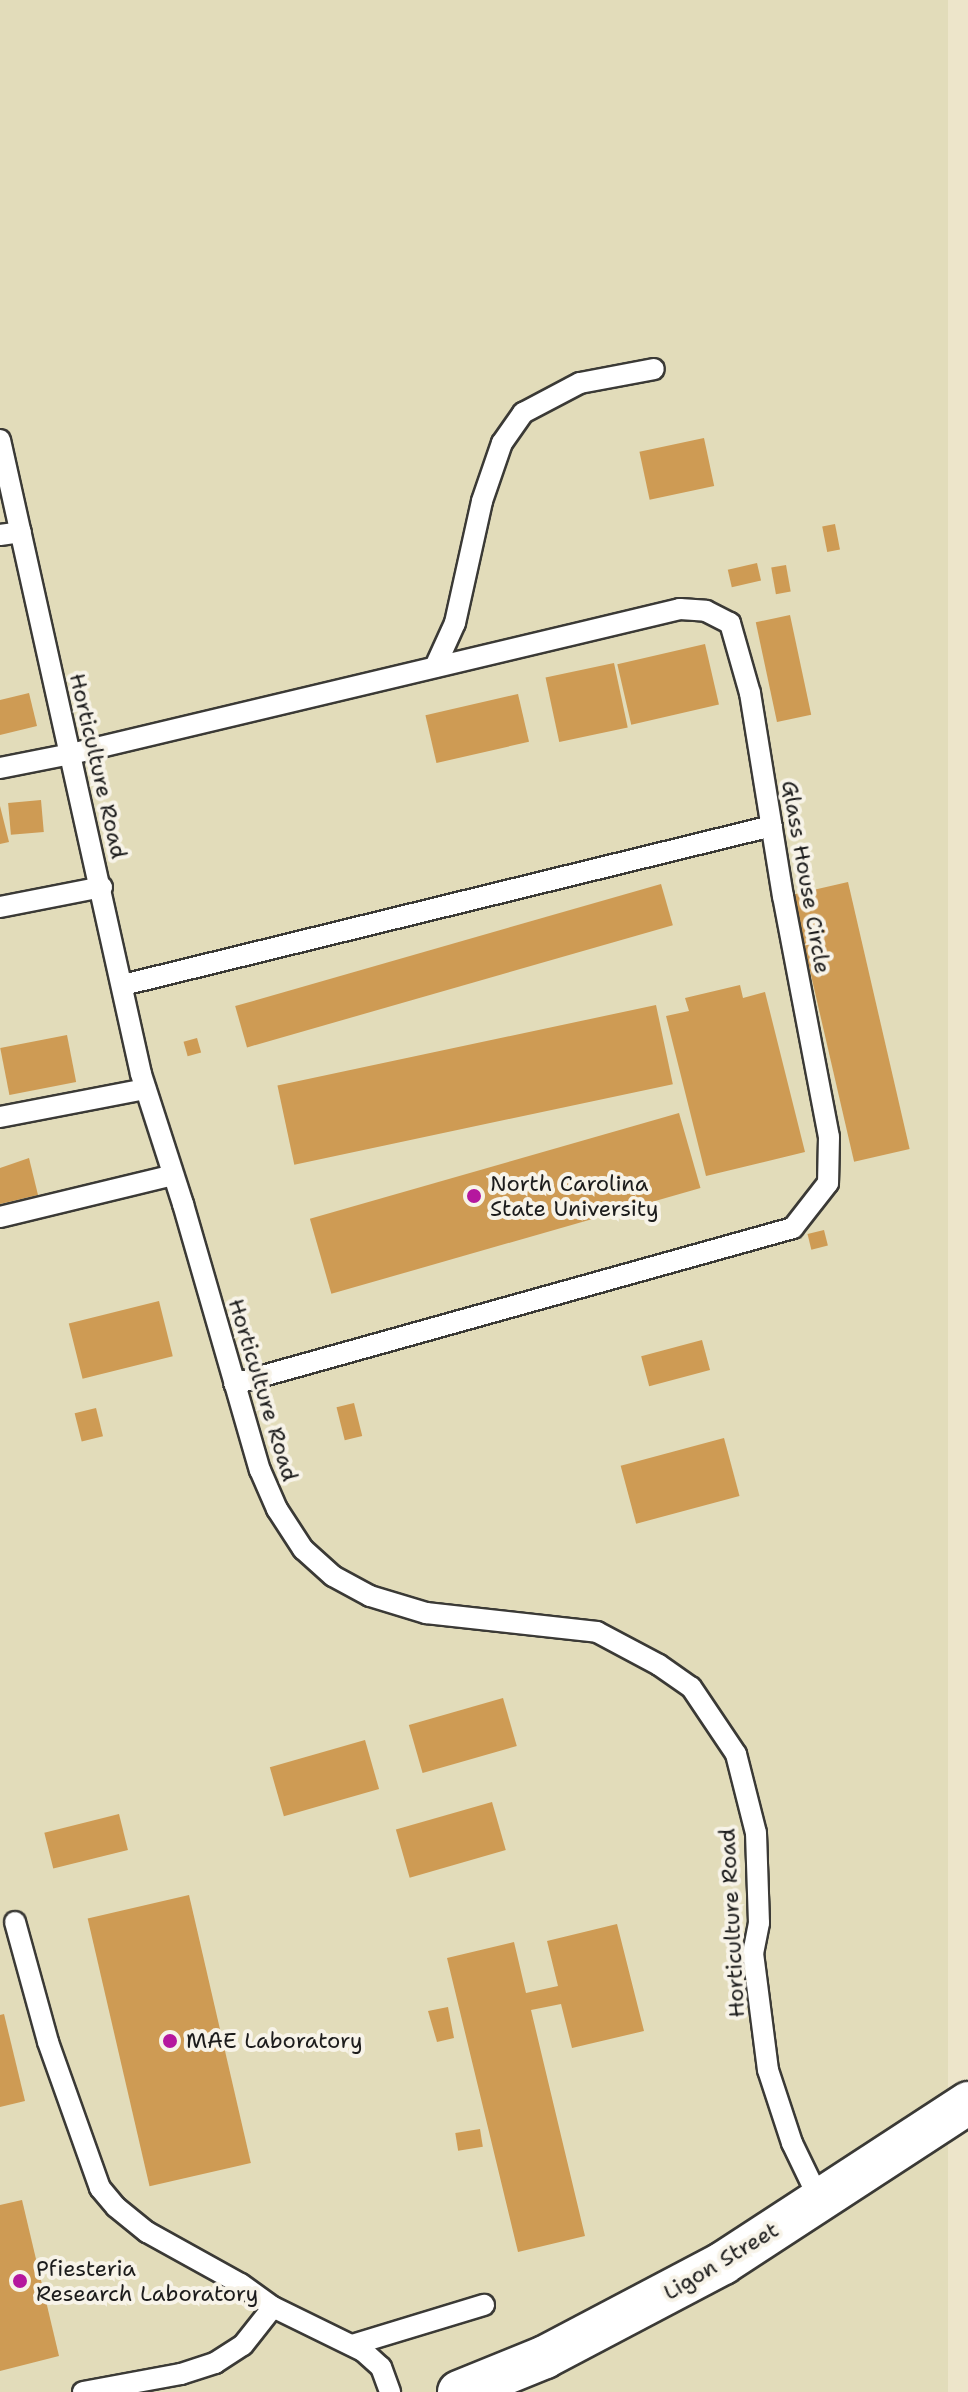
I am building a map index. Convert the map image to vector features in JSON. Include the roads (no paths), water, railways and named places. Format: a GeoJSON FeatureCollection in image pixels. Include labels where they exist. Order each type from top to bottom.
{"type":"FeatureCollection","features":[{"type":"Feature","properties":{"kind":"street","name":"Ligon Street"},"geometry":{"type":"LineString","coordinates":[[459,2392],[545,2357],[723,2263],[967,2103]]}},
{"type":"Feature","properties":{"kind":"lane"},"geometry":{"type":"LineString","coordinates":[[435,667],[455,623],[482,501],[497,457],[502,443],[523,413],[580,383],[654,369]]}},
{"type":"Feature","properties":{"kind":"lane","name":"Horticulture Road"},"geometry":{"type":"LineString","coordinates":[[0,440],[10,534],[71,754],[145,1089],[260,1470],[277,1509],[303,1549],[333,1576],[398,1607],[426,1613],[597,1632],[659,1665],[691,1687],[736,1754],[756,1833],[759,1923],[753,1953],[768,2070],[792,2143],[820,2201]]}},
{"type":"Feature","properties":{"kind":"lane","name":"Glass House Circle"},"geometry":{"type":"LineString","coordinates":[[0,768],[71,754],[680,609],[706,611],[730,623],[750,693],[829,1137],[828,1183],[793,1228],[234,1384]]}},
{"type":"Feature","properties":{"kind":"lane"},"geometry":{"type":"LineString","coordinates":[[123,985],[772,826]]}},
{"type":"Feature","properties":{"kind":"lane"},"geometry":{"type":"LineString","coordinates":[[0,907],[102,887]]}},
{"type":"Feature","properties":{"kind":"lane"},"geometry":{"type":"LineString","coordinates":[[0,1117],[145,1089]]}},
{"type":"Feature","properties":{"kind":"lane"},"geometry":{"type":"LineString","coordinates":[[0,1217],[173,1175]]}},
{"type":"Feature","properties":{"kind":"lane"},"geometry":{"type":"LineString","coordinates":[[15,1922],[48,2042],[100,2188],[116,2207],[147,2232],[241,2284],[273,2307],[352,2345],[381,2367],[390,2392]]}},
{"type":"Feature","properties":{"kind":"lane"},"geometry":{"type":"LineString","coordinates":[[352,2345],[484,2305]]}},
{"type":"Feature","properties":{"kind":"lane"},"geometry":{"type":"LineString","coordinates":[[83,2392],[181,2374],[215,2363],[243,2345],[273,2307]]}},
{"type":"Feature","properties":{"kind":"place","name":"North Carolina State University"},"geometry":{"type":"Point","coordinates":[474,1196]}},
{"type":"Feature","properties":{"kind":"place","name":"MAE Laboratory"},"geometry":{"type":"Point","coordinates":[170,2041]}},
{"type":"Feature","properties":{"kind":"place","name":"Pfiesteria Research Laboratory"},"geometry":{"type":"Point","coordinates":[20,2281]}}]}
